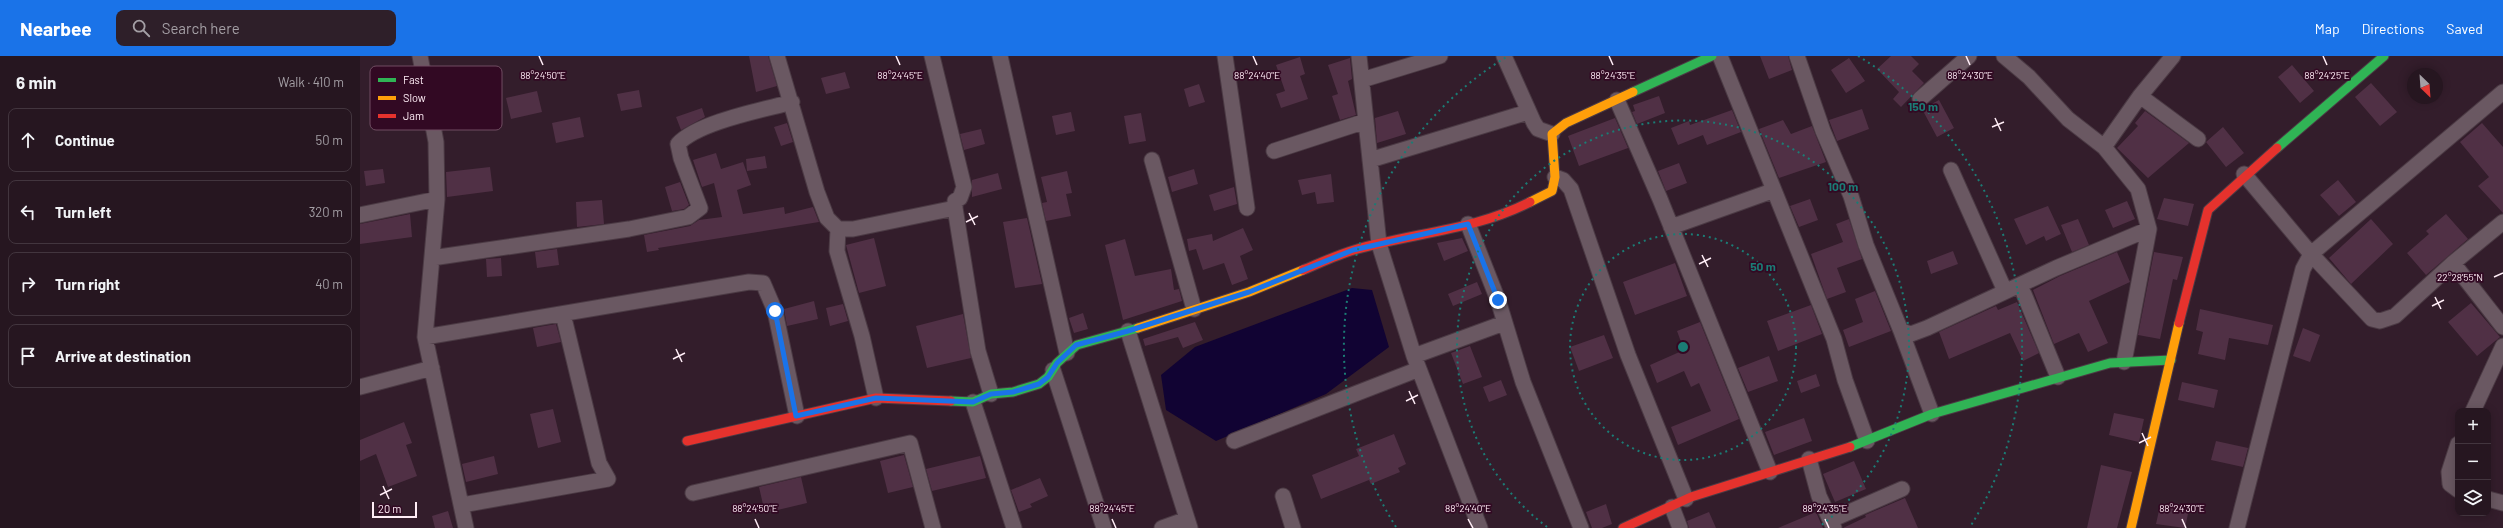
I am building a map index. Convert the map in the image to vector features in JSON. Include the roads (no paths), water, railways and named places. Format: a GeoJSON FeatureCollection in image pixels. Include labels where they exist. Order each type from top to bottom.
{"type":"FeatureCollection","features":[{"type":"Feature","properties":{"kind":"street"},"geometry":{"type":"LineString","coordinates":[[420,56],[422,66]]}},
{"type":"Feature","properties":{"kind":"street"},"geometry":{"type":"LineString","coordinates":[[778,56],[817,192],[827,218],[838,229],[853,229],[955,208]]}},
{"type":"Feature","properties":{"kind":"street"},"geometry":{"type":"LineString","coordinates":[[932,56],[964,187],[960,198],[955,201],[955,208],[978,351],[991,394]]}},
{"type":"Feature","properties":{"kind":"street"},"geometry":{"type":"LineString","coordinates":[[1000,56],[1067,353]]}},
{"type":"Feature","properties":{"kind":"street"},"geometry":{"type":"LineString","coordinates":[[1226,56],[1247,208]]}},
{"type":"Feature","properties":{"kind":"street"},"geometry":{"type":"LineString","coordinates":[[1359,56],[1379,244],[1417,362],[1480,528]]}},
{"type":"Feature","properties":{"kind":"street"},"geometry":{"type":"LineString","coordinates":[[1362,80],[1440,56]]}},
{"type":"Feature","properties":{"kind":"street"},"geometry":{"type":"LineString","coordinates":[[1504,56],[1528,112],[1538,129],[1552,134]]}},
{"type":"Feature","properties":{"kind":"street"},"geometry":{"type":"LineString","coordinates":[[1552,134],[1566,123],[1712,56]]}},
{"type":"Feature","properties":{"kind":"street"},"geometry":{"type":"LineString","coordinates":[[1720,56],[1772,191],[1834,339],[1845,380],[1867,441]]}},
{"type":"Feature","properties":{"kind":"street"},"geometry":{"type":"LineString","coordinates":[[1797,56],[1823,131],[1851,196],[1866,245],[1901,331],[1932,414]]}},
{"type":"Feature","properties":{"kind":"street"},"geometry":{"type":"LineString","coordinates":[[1920,99],[1969,56]]}},
{"type":"Feature","properties":{"kind":"street"},"geometry":{"type":"LineString","coordinates":[[2004,56],[2029,78],[2068,119],[2104,147],[2138,189],[2150,229],[2124,362]]}},
{"type":"Feature","properties":{"kind":"street"},"geometry":{"type":"LineString","coordinates":[[2104,147],[2140,96],[2174,56]]}},
{"type":"Feature","properties":{"kind":"street"},"geometry":{"type":"LineString","coordinates":[[2131,528],[2208,210],[2244,174],[2384,56]]}},
{"type":"Feature","properties":{"kind":"street"},"geometry":{"type":"LineString","coordinates":[[2237,528],[2303,269],[2311,254],[2503,92]]}},
{"type":"Feature","properties":{"kind":"street"},"geometry":{"type":"LineString","coordinates":[[2140,96],[2198,139]]}},
{"type":"Feature","properties":{"kind":"street"},"geometry":{"type":"LineString","coordinates":[[1617,100],[1671,227],[1770,472]]}},
{"type":"Feature","properties":{"kind":"street"},"geometry":{"type":"LineString","coordinates":[[432,258],[629,229],[688,217],[700,208],[681,158],[678,144],[684,137],[722,121],[792,102]]}},
{"type":"Feature","properties":{"kind":"street"},"geometry":{"type":"LineString","coordinates":[[1370,160],[1528,112]]}},
{"type":"Feature","properties":{"kind":"street"},"geometry":{"type":"LineString","coordinates":[[1274,151],[1366,121]]}},
{"type":"Feature","properties":{"kind":"street"},"geometry":{"type":"LineString","coordinates":[[434,130],[436,142],[437,199],[425,336],[466,528]]}},
{"type":"Feature","properties":{"kind":"street"},"geometry":{"type":"LineString","coordinates":[[687,441],[876,398],[973,402],[991,394],[1013,392],[1039,384],[1048,377],[1067,353],[1076,345],[1128,331],[1249,292],[1353,250],[1468,224],[1515,210],[1543,197],[1552,191],[1555,177],[1552,134]]}},
{"type":"Feature","properties":{"kind":"street"},"geometry":{"type":"LineString","coordinates":[[1152,160],[1194,309]]}},
{"type":"Feature","properties":{"kind":"street"},"geometry":{"type":"LineString","coordinates":[[1951,170],[2005,291]]}},
{"type":"Feature","properties":{"kind":"street"},"geometry":{"type":"LineString","coordinates":[[2244,174],[2311,254],[2372,319],[2380,321],[2395,316],[2453,263],[2503,222]]}},
{"type":"Feature","properties":{"kind":"street"},"geometry":{"type":"LineString","coordinates":[[1555,177],[1563,180],[1571,190],[1628,355],[1686,499]]}},
{"type":"Feature","properties":{"kind":"street"},"geometry":{"type":"LineString","coordinates":[[1671,227],[1772,191]]}},
{"type":"Feature","properties":{"kind":"street"},"geometry":{"type":"LineString","coordinates":[[360,215],[437,199]]}},
{"type":"Feature","properties":{"kind":"street"},"geometry":{"type":"LineString","coordinates":[[1468,224],[1498,300],[1523,382],[1581,528]]}},
{"type":"Feature","properties":{"kind":"street"},"geometry":{"type":"LineString","coordinates":[[838,229],[837,251],[862,336],[876,398]]}},
{"type":"Feature","properties":{"kind":"street"},"geometry":{"type":"LineString","coordinates":[[1901,331],[1911,334],[1918,332],[2005,291],[2150,229]]}},
{"type":"Feature","properties":{"kind":"street"},"geometry":{"type":"LineString","coordinates":[[2453,263],[2503,328]]}},
{"type":"Feature","properties":{"kind":"street"},"geometry":{"type":"LineString","coordinates":[[425,336],[749,282],[763,282],[775,311],[796,416]]}},
{"type":"Feature","properties":{"kind":"street"},"geometry":{"type":"LineString","coordinates":[[2024,294],[2058,377]]}},
{"type":"Feature","properties":{"kind":"street"},"geometry":{"type":"LineString","coordinates":[[462,505],[608,479],[599,463],[563,314]]}},
{"type":"Feature","properties":{"kind":"street"},"geometry":{"type":"LineString","coordinates":[[1234,441],[1504,323]]}},
{"type":"Feature","properties":{"kind":"street"},"geometry":{"type":"LineString","coordinates":[[1128,331],[1189,523],[1162,528]]}},
{"type":"Feature","properties":{"kind":"street"},"geometry":{"type":"LineString","coordinates":[[2474,408],[2503,346]]}},
{"type":"Feature","properties":{"kind":"street"},"geometry":{"type":"LineString","coordinates":[[1623,528],[1672,507],[1686,499],[1867,441],[1932,414],[2110,363],[2171,360]]}},
{"type":"Feature","properties":{"kind":"street"},"geometry":{"type":"LineString","coordinates":[[360,387],[432,368]]}},
{"type":"Feature","properties":{"kind":"street"},"geometry":{"type":"LineString","coordinates":[[1053,370],[1104,528]]}},
{"type":"Feature","properties":{"kind":"street"},"geometry":{"type":"LineString","coordinates":[[973,402],[1014,528]]}},
{"type":"Feature","properties":{"kind":"street"},"geometry":{"type":"LineString","coordinates":[[693,493],[910,443],[933,528]]}},
{"type":"Feature","properties":{"kind":"street"},"geometry":{"type":"LineString","coordinates":[[2455,453],[2449,472],[2450,484],[2455,488]]}},
{"type":"Feature","properties":{"kind":"street"},"geometry":{"type":"LineString","coordinates":[[1809,459],[1819,496],[1833,524],[1902,489]]}},
{"type":"Feature","properties":{"kind":"street"},"geometry":{"type":"LineString","coordinates":[[1283,496],[1293,528]]}},
{"type":"Feature","properties":{"kind":"street"},"geometry":{"type":"LineString","coordinates":[[2491,500],[2503,502]]}},
{"type":"Feature","properties":{"kind":"street"},"geometry":{"type":"LineString","coordinates":[[1672,507],[1680,528]]}}]}
